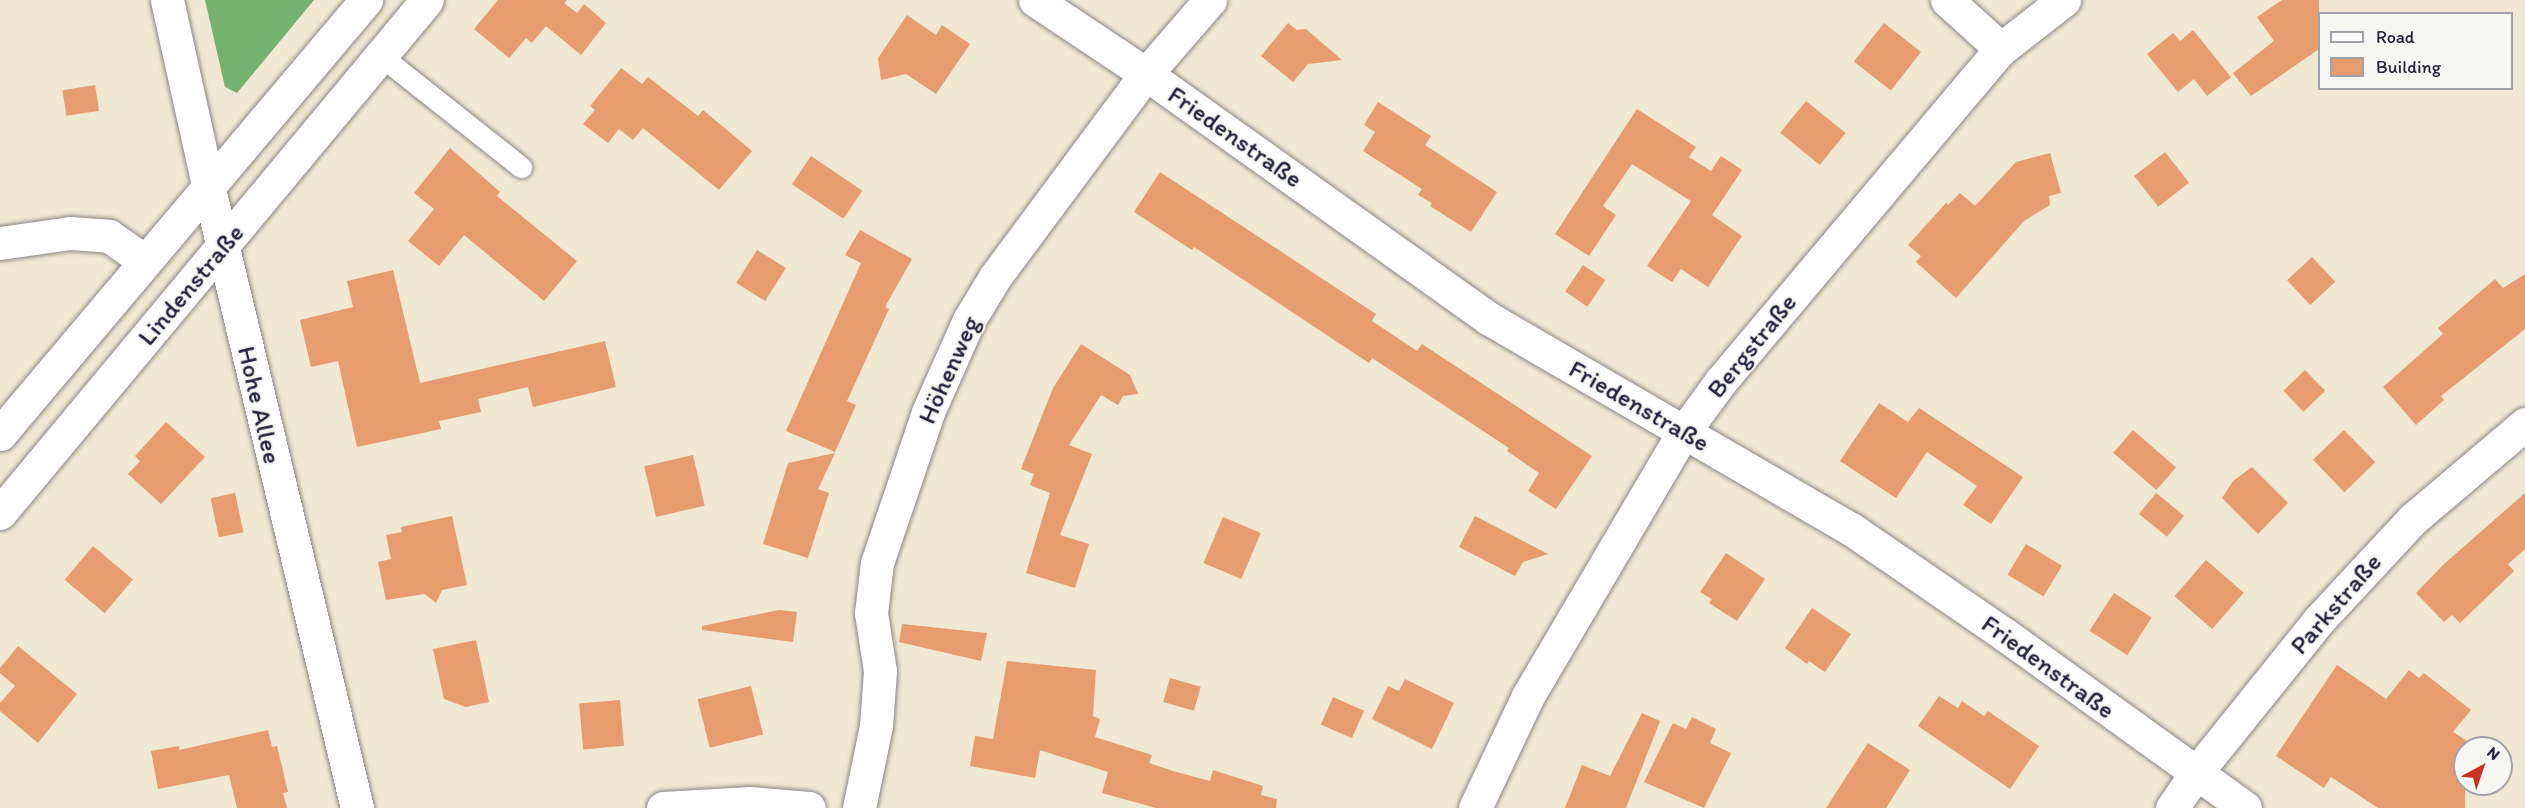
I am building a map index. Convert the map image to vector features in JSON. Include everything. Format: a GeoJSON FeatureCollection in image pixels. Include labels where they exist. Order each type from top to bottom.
{"type":"FeatureCollection","features":[{"type":"Feature","properties":{"kind":"street","name":"Hohe Allee"},"geometry":{"type":"LineString","coordinates":[[166,0],[357,808]]}},
{"type":"Feature","properties":{"kind":"street","name":"Lindenstraße"},"geometry":{"type":"LineString","coordinates":[[0,434],[145,261],[209,189],[366,0]]}},
{"type":"Feature","properties":{"kind":"street","name":"Lindenstraße"},"geometry":{"type":"LineString","coordinates":[[0,513],[427,0]]}},
{"type":"Feature","properties":{"kind":"street","name":"Friedenstraße"},"geometry":{"type":"LineString","coordinates":[[1035,0],[1146,74],[1488,318],[1851,530],[2004,634],[2245,808]]}},
{"type":"Feature","properties":{"kind":"street","name":"Höhenweg"},"geometry":{"type":"LineString","coordinates":[[859,808],[876,726],[880,671],[871,613],[878,563],[928,412],[969,320],[995,277],[1146,74],[1210,0]]}},
{"type":"Feature","properties":{"kind":"street"},"geometry":{"type":"LineString","coordinates":[[1947,0],[2001,49]]}},
{"type":"Feature","properties":{"kind":"street","name":"Bergstraße"},"geometry":{"type":"LineString","coordinates":[[1475,808],[1528,696],[1683,433],[1721,381],[2001,49],[2064,0]]}},
{"type":"Feature","properties":{"kind":"street"},"geometry":{"type":"LineString","coordinates":[[0,243],[70,233],[109,236],[145,261]]}},
{"type":"Feature","properties":{"kind":"street","name":"Parkstraße"},"geometry":{"type":"LineString","coordinates":[[2172,808],[2196,772],[2320,619],[2403,529],[2525,424]]}},
{"type":"Feature","properties":{"kind":"street"},"geometry":{"type":"LineString","coordinates":[[663,808],[750,803],[808,808]]}},
{"type":"Feature","properties":{"kind":"lane"},"geometry":{"type":"LineString","coordinates":[[381,56],[521,168]]}},
{"type":"Feature","properties":{"kind":"green space"},"geometry":{"type":"Polygon","coordinates":[[[205,0],[314,0],[237,93],[225,87],[205,0]]]}},
{"type":"Feature","properties":{"kind":"building"},"geometry":{"type":"Polygon","coordinates":[[[498,0],[567,0],[564,3],[577,13],[584,4],[606,23],[581,55],[546,26],[532,43],[526,38],[509,58],[474,29],[498,0]]]}},
{"type":"Feature","properties":{"kind":"building"},"geometry":{"type":"Polygon","coordinates":[[[2282,0],[2319,0],[2318,50],[2251,96],[2233,73],[2274,41],[2257,17],[2282,0]]]}},
{"type":"Feature","properties":{"kind":"building"},"geometry":{"type":"Polygon","coordinates":[[[907,15],[936,35],[942,25],[970,44],[936,94],[906,74],[881,80],[878,58],[907,15]]]}},
{"type":"Feature","properties":{"kind":"building"},"geometry":{"type":"Polygon","coordinates":[[[1288,23],[1297,30],[1306,29],[1342,60],[1308,64],[1293,82],[1261,56],[1288,23]]]}},
{"type":"Feature","properties":{"kind":"building"},"geometry":{"type":"Polygon","coordinates":[[[1884,23],[1921,52],[1891,91],[1854,62],[1884,23]]]}},
{"type":"Feature","properties":{"kind":"building"},"geometry":{"type":"Polygon","coordinates":[[[2193,30],[2231,77],[2207,96],[2194,79],[2178,92],[2147,54],[2173,33],[2180,41],[2193,30]]]}},
{"type":"Feature","properties":{"kind":"building"},"geometry":{"type":"Polygon","coordinates":[[[621,68],[642,84],[648,77],[698,116],[703,110],[752,151],[719,190],[643,128],[633,140],[619,129],[608,143],[583,124],[595,110],[590,106],[621,68]]]}},
{"type":"Feature","properties":{"kind":"building"},"geometry":{"type":"Polygon","coordinates":[[[95,85],[99,111],[66,116],[62,90],[95,85]]]}},
{"type":"Feature","properties":{"kind":"building"},"geometry":{"type":"Polygon","coordinates":[[[1806,101],[1846,133],[1820,165],[1780,133],[1806,101]]]}},
{"type":"Feature","properties":{"kind":"building"},"geometry":{"type":"Polygon","coordinates":[[[1378,102],[1431,136],[1425,145],[1497,192],[1471,232],[1430,206],[1432,203],[1418,195],[1422,189],[1363,151],[1375,132],[1364,125],[1378,102]]]}},
{"type":"Feature","properties":{"kind":"building"},"geometry":{"type":"Polygon","coordinates":[[[1637,109],[1696,147],[1689,157],[1711,171],[1721,156],[1742,170],[1712,215],[1742,236],[1708,287],[1681,269],[1672,282],[1647,266],[1691,201],[1632,164],[1603,206],[1616,215],[1589,256],[1555,234],[1637,109]]]}},
{"type":"Feature","properties":{"kind":"building"},"geometry":{"type":"Polygon","coordinates":[[[450,148],[500,192],[497,196],[577,261],[544,301],[464,235],[439,266],[408,241],[434,209],[414,193],[450,148]]]}},
{"type":"Feature","properties":{"kind":"building"},"geometry":{"type":"Polygon","coordinates":[[[2165,152],[2189,183],[2158,207],[2134,176],[2165,152]]]}},
{"type":"Feature","properties":{"kind":"building"},"geometry":{"type":"Polygon","coordinates":[[[2050,153],[2061,193],[2049,196],[2050,205],[2024,221],[1956,298],[1916,262],[1921,256],[1908,245],[1946,203],[1948,205],[1960,193],[1975,206],[2016,162],[2050,153]]]}},
{"type":"Feature","properties":{"kind":"building"},"geometry":{"type":"Polygon","coordinates":[[[811,156],[862,191],[843,219],[792,184],[811,156]]]}},
{"type":"Feature","properties":{"kind":"building"},"geometry":{"type":"Polygon","coordinates":[[[1160,172],[1376,314],[1372,321],[1417,351],[1422,344],[1592,456],[1556,509],[1528,491],[1539,473],[1507,451],[1509,448],[1372,358],[1369,363],[1194,247],[1192,250],[1134,212],[1160,172]]]}},
{"type":"Feature","properties":{"kind":"building"},"geometry":{"type":"Polygon","coordinates":[[[860,230],[912,259],[885,307],[889,309],[847,401],[856,405],[835,452],[786,431],[861,263],[845,255],[860,230]]]}},
{"type":"Feature","properties":{"kind":"building"},"geometry":{"type":"Polygon","coordinates":[[[757,250],[786,268],[765,301],[736,283],[757,250]]]}},
{"type":"Feature","properties":{"kind":"building"},"geometry":{"type":"Polygon","coordinates":[[[2312,257],[2335,282],[2310,305],[2287,280],[2312,257]]]}},
{"type":"Feature","properties":{"kind":"building"},"geometry":{"type":"Polygon","coordinates":[[[1583,265],[1605,280],[1587,307],[1565,292],[1583,265]]]}},
{"type":"Feature","properties":{"kind":"building"},"geometry":{"type":"Polygon","coordinates":[[[393,270],[420,383],[605,341],[616,387],[533,407],[528,387],[478,399],[481,412],[439,421],[441,429],[357,447],[338,361],[311,367],[300,320],[353,307],[347,281],[393,270]]]}},
{"type":"Feature","properties":{"kind":"building"},"geometry":{"type":"Polygon","coordinates":[[[2525,274],[2525,329],[2441,396],[2444,400],[2416,425],[2383,387],[2443,334],[2438,328],[2495,279],[2503,288],[2525,274]]]}},
{"type":"Feature","properties":{"kind":"building"},"geometry":{"type":"Polygon","coordinates":[[[1081,344],[1130,375],[1138,394],[1123,396],[1118,405],[1101,395],[1069,445],[1092,454],[1060,535],[1089,544],[1075,588],[1026,573],[1050,493],[1030,485],[1034,474],[1021,469],[1053,388],[1081,344]]]}},
{"type":"Feature","properties":{"kind":"building"},"geometry":{"type":"Polygon","coordinates":[[[2305,370],[2325,391],[2304,412],[2283,391],[2305,370]]]}},
{"type":"Feature","properties":{"kind":"building"},"geometry":{"type":"Polygon","coordinates":[[[1879,403],[1908,422],[1919,408],[2023,477],[1991,524],[1963,505],[1977,486],[1927,452],[1896,498],[1840,461],[1879,403]]]}},
{"type":"Feature","properties":{"kind":"building"},"geometry":{"type":"Polygon","coordinates":[[[166,422],[205,457],[161,504],[128,474],[140,461],[135,456],[166,422]]]}},
{"type":"Feature","properties":{"kind":"building"},"geometry":{"type":"Polygon","coordinates":[[[2133,430],[2176,467],[2156,490],[2113,453],[2133,430]]]}},
{"type":"Feature","properties":{"kind":"building"},"geometry":{"type":"Polygon","coordinates":[[[2344,430],[2375,462],[2344,492],[2313,460],[2344,430]]]}},
{"type":"Feature","properties":{"kind":"building"},"geometry":{"type":"Polygon","coordinates":[[[835,453],[818,489],[829,493],[808,558],[763,544],[788,463],[835,453]]]}},
{"type":"Feature","properties":{"kind":"building"},"geometry":{"type":"Polygon","coordinates":[[[693,455],[705,506],[656,517],[644,466],[693,455]]]}},
{"type":"Feature","properties":{"kind":"building"},"geometry":{"type":"Polygon","coordinates":[[[2252,467],[2288,503],[2258,534],[2222,498],[2233,481],[2252,467]]]}},
{"type":"Feature","properties":{"kind":"building"},"geometry":{"type":"Polygon","coordinates":[[[235,493],[243,532],[219,537],[211,498],[235,493]]]}},
{"type":"Feature","properties":{"kind":"building"},"geometry":{"type":"Polygon","coordinates":[[[2156,493],[2184,516],[2167,537],[2139,514],[2156,493]]]}},
{"type":"Feature","properties":{"kind":"building"},"geometry":{"type":"Polygon","coordinates":[[[2525,493],[2525,549],[2508,564],[2514,571],[2460,623],[2452,615],[2444,622],[2416,593],[2444,564],[2525,493]]]}},
{"type":"Feature","properties":{"kind":"building"},"geometry":{"type":"Polygon","coordinates":[[[452,516],[467,585],[442,590],[436,603],[425,594],[386,600],[378,562],[391,559],[386,535],[402,532],[401,527],[452,516]]]}},
{"type":"Feature","properties":{"kind":"building"},"geometry":{"type":"Polygon","coordinates":[[[1475,516],[1548,554],[1523,562],[1515,576],[1459,547],[1475,516]]]}},
{"type":"Feature","properties":{"kind":"building"},"geometry":{"type":"Polygon","coordinates":[[[1223,517],[1261,533],[1241,579],[1203,563],[1223,517]]]}},
{"type":"Feature","properties":{"kind":"building"},"geometry":{"type":"Polygon","coordinates":[[[2026,544],[2062,566],[2043,596],[2007,575],[2026,544]]]}},
{"type":"Feature","properties":{"kind":"building"},"geometry":{"type":"Polygon","coordinates":[[[93,546],[133,579],[105,613],[65,580],[93,546]]]}},
{"type":"Feature","properties":{"kind":"building"},"geometry":{"type":"Polygon","coordinates":[[[1726,553],[1765,579],[1737,621],[1709,603],[1712,599],[1700,592],[1726,553]]]}},
{"type":"Feature","properties":{"kind":"building"},"geometry":{"type":"Polygon","coordinates":[[[2206,560],[2244,593],[2212,629],[2175,596],[2206,560]]]}},
{"type":"Feature","properties":{"kind":"building"},"geometry":{"type":"Polygon","coordinates":[[[2114,593],[2152,618],[2127,655],[2089,631],[2114,593]]]}},
{"type":"Feature","properties":{"kind":"building"},"geometry":{"type":"Polygon","coordinates":[[[1812,608],[1851,634],[1825,672],[1809,661],[1807,664],[1785,648],[1812,608]]]}},
{"type":"Feature","properties":{"kind":"building"},"geometry":{"type":"Polygon","coordinates":[[[779,610],[797,612],[793,642],[702,630],[702,626],[779,610]]]}},
{"type":"Feature","properties":{"kind":"building"},"geometry":{"type":"Polygon","coordinates":[[[902,624],[987,633],[981,661],[899,642],[902,624]]]}},
{"type":"Feature","properties":{"kind":"building"},"geometry":{"type":"Polygon","coordinates":[[[476,640],[489,702],[466,707],[444,699],[433,649],[476,640]]]}},
{"type":"Feature","properties":{"kind":"building"},"geometry":{"type":"Polygon","coordinates":[[[18,646],[77,694],[38,743],[0,711],[0,703],[15,686],[0,673],[0,668],[18,646]]]}},
{"type":"Feature","properties":{"kind":"building"},"geometry":{"type":"Polygon","coordinates":[[[1007,661],[1096,670],[1093,716],[1100,719],[1095,737],[1152,755],[1149,763],[1173,771],[1210,781],[1213,770],[1263,786],[1261,795],[1277,799],[1276,808],[1156,808],[1102,793],[1108,772],[1040,750],[1035,778],[970,766],[975,736],[993,739],[1007,661]]]}},
{"type":"Feature","properties":{"kind":"building"},"geometry":{"type":"Polygon","coordinates":[[[2337,665],[2386,699],[2409,670],[2419,678],[2424,673],[2471,710],[2453,732],[2459,736],[2453,736],[2453,796],[2465,796],[2465,808],[2378,808],[2331,777],[2324,788],[2276,756],[2337,665]]]}},
{"type":"Feature","properties":{"kind":"building"},"geometry":{"type":"Polygon","coordinates":[[[1170,678],[1201,687],[1194,711],[1163,702],[1170,678]]]}},
{"type":"Feature","properties":{"kind":"building"},"geometry":{"type":"Polygon","coordinates":[[[1405,679],[1454,703],[1432,749],[1372,719],[1388,686],[1399,691],[1405,679]]]}},
{"type":"Feature","properties":{"kind":"building"},"geometry":{"type":"Polygon","coordinates":[[[751,686],[763,735],[710,748],[698,699],[751,686]]]}},
{"type":"Feature","properties":{"kind":"building"},"geometry":{"type":"Polygon","coordinates":[[[1939,696],[1958,708],[1962,701],[1984,716],[1988,711],[2039,746],[2010,789],[1918,726],[1939,696]]]}},
{"type":"Feature","properties":{"kind":"building"},"geometry":{"type":"Polygon","coordinates":[[[1333,697],[1364,711],[1352,738],[1321,724],[1333,697]]]}},
{"type":"Feature","properties":{"kind":"building"},"geometry":{"type":"Polygon","coordinates":[[[620,700],[624,746],[583,749],[579,704],[620,700]]]}},
{"type":"Feature","properties":{"kind":"building"},"geometry":{"type":"Polygon","coordinates":[[[1642,713],[1660,721],[1626,808],[1565,808],[1582,765],[1610,776],[1642,713]]]}},
{"type":"Feature","properties":{"kind":"building"},"geometry":{"type":"Polygon","coordinates":[[[1692,717],[1716,729],[1710,743],[1731,753],[1704,808],[1644,782],[1673,723],[1686,729],[1692,717]]]}},
{"type":"Feature","properties":{"kind":"building"},"geometry":{"type":"Polygon","coordinates":[[[268,730],[272,747],[277,746],[288,792],[283,793],[287,808],[237,808],[229,775],[158,789],[151,751],[179,746],[179,750],[268,730]]]}},
{"type":"Feature","properties":{"kind":"building"},"geometry":{"type":"Polygon","coordinates":[[[1868,743],[1910,770],[1886,808],[1826,808],[1868,743]]]}}]}
